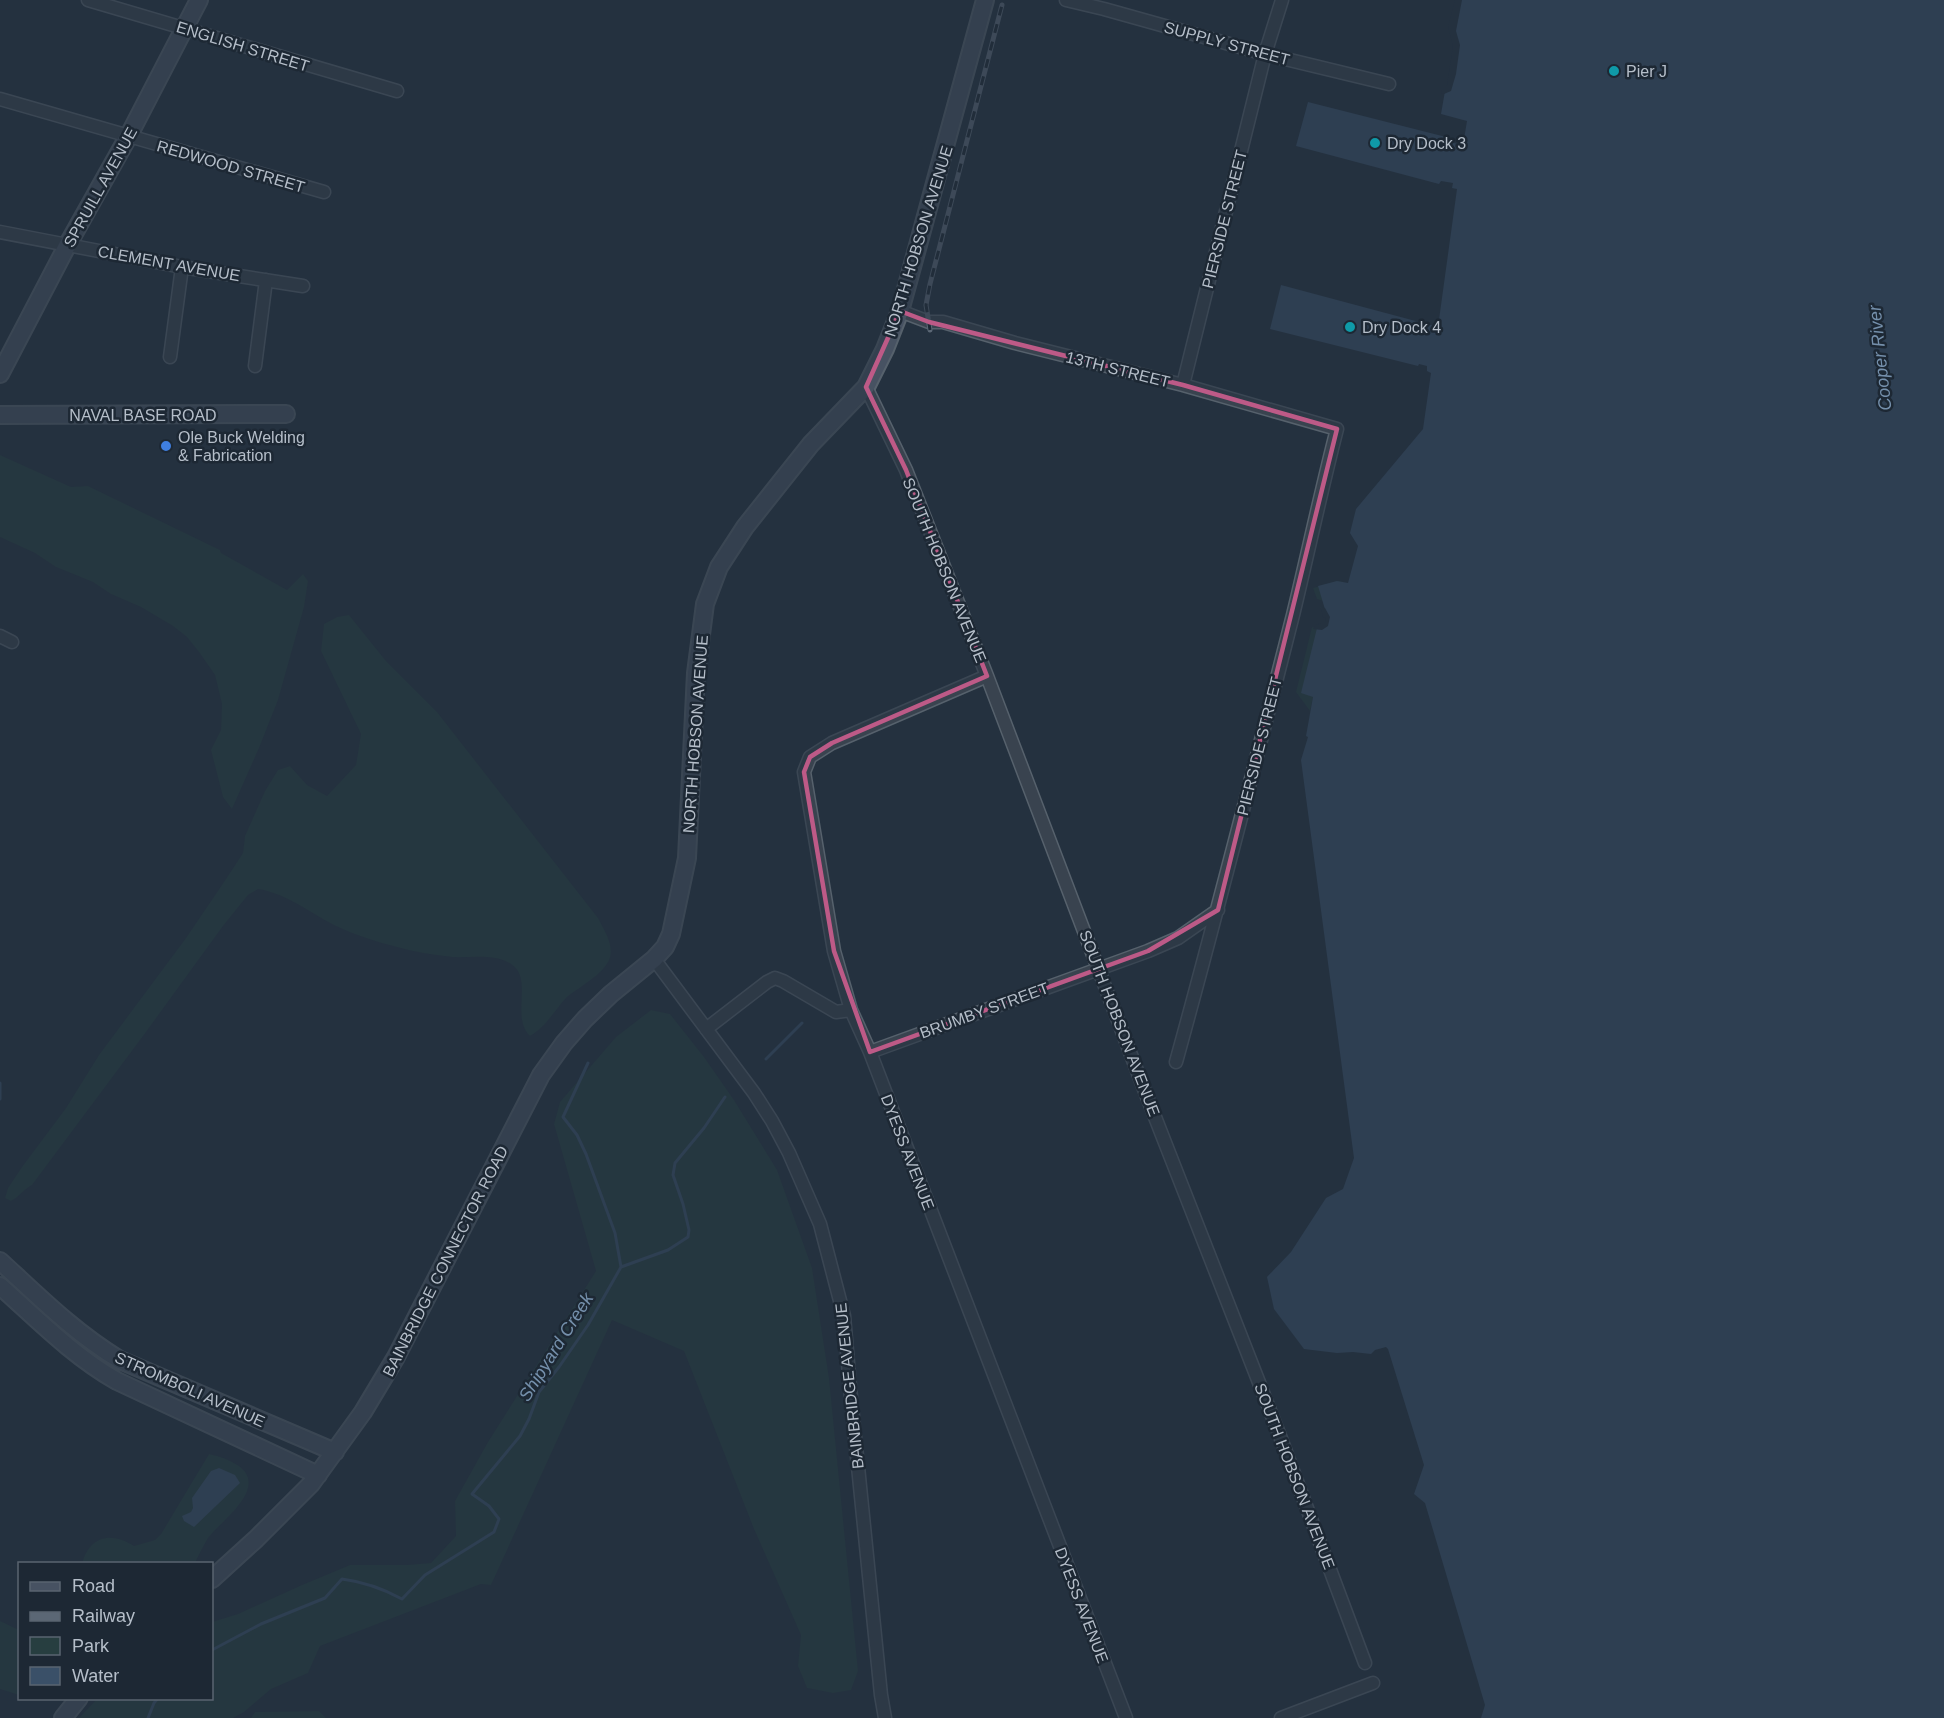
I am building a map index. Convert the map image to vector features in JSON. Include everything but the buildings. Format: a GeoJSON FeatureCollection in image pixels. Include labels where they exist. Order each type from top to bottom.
{"type":"FeatureCollection","features":[{"type":"Feature","properties":{"kind":"street","name":"ENGLISH STREET"},"geometry":{"type":"LineString","coordinates":[[88,0],[397,90]]}},
{"type":"Feature","properties":{"kind":"street","name":"SPRUILL AVENUE"},"geometry":{"type":"LineString","coordinates":[[0,374],[199,0]]}},
{"type":"Feature","properties":{"kind":"street","name":"NORTH HOBSON AVENUE"},"geometry":{"type":"LineString","coordinates":[[654,959],[665,947],[671,934],[687,858],[696,673],[705,604],[719,567],[745,527],[811,444],[866,387],[885,349],[900,311],[985,0]]}},
{"type":"Feature","properties":{"kind":"street","name":"SUPPLY STREET"},"geometry":{"type":"LineString","coordinates":[[1066,0],[1105,4],[1265,54],[1389,84]]}},
{"type":"Feature","properties":{"kind":"street","name":"PIERSIDE STREET"},"geometry":{"type":"LineString","coordinates":[[1184,385],[1265,54],[1282,0]]}},
{"type":"Feature","properties":{"kind":"street","name":"REDWOOD STREET"},"geometry":{"type":"LineString","coordinates":[[0,99],[324,192]]}},
{"type":"Feature","properties":{"kind":"street","name":"CLEMENT AVENUE"},"geometry":{"type":"LineString","coordinates":[[0,232],[182,267],[303,286]]}},
{"type":"Feature","properties":{"kind":"street"},"geometry":{"type":"LineString","coordinates":[[170,357],[182,267]]}},
{"type":"Feature","properties":{"kind":"street"},"geometry":{"type":"LineString","coordinates":[[255,366],[266,280]]}},
{"type":"Feature","properties":{"kind":"street","name":"13TH STREET"},"geometry":{"type":"LineString","coordinates":[[900,311],[929,322],[943,322],[1015,344],[1184,385],[1337,429]]}},
{"type":"Feature","properties":{"kind":"street","name":"SOUTH HOBSON AVENUE"},"geometry":{"type":"LineString","coordinates":[[866,387],[906,470],[987,676],[1280,1436],[1365,1663]]}},
{"type":"Feature","properties":{"kind":"street","name":"NAVAL BASE ROAD"},"geometry":{"type":"LineString","coordinates":[[0,415],[286,414]]}},
{"type":"Feature","properties":{"kind":"street","name":"PIERSIDE STREET"},"geometry":{"type":"LineString","coordinates":[[1176,1062],[1218,910],[1337,429]]}},
{"type":"Feature","properties":{"kind":"street","name":"DYESS AVENUE"},"geometry":{"type":"LineString","coordinates":[[987,676],[832,743],[810,757],[804,772],[834,951],[851,1010],[870,1052],[1126,1718]]}},
{"type":"Feature","properties":{"kind":"street","name":"BRUMBY STREET"},"geometry":{"type":"LineString","coordinates":[[870,1052],[1148,951],[1178,938],[1218,910]]}},
{"type":"Feature","properties":{"kind":"street","name":"BAINBRIDGE AVENUE"},"geometry":{"type":"LineString","coordinates":[[654,959],[772,1121],[789,1153],[820,1224],[844,1316],[854,1435],[885,1718]]}},
{"type":"Feature","properties":{"kind":"street","name":"BAINBRIDGE CONNECTOR ROAD"},"geometry":{"type":"LineString","coordinates":[[213,1578],[290,1506],[335,1452],[375,1394],[391,1366],[541,1075],[585,1019],[611,994],[654,959]]}},
{"type":"Feature","properties":{"kind":"street"},"geometry":{"type":"LineString","coordinates":[[706,1029],[775,978],[836,1012],[851,1010]]}},
{"type":"Feature","properties":{"kind":"street","name":"STROMBOLI AVENUE"},"geometry":{"type":"LineString","coordinates":[[0,1261],[72,1326],[120,1360],[335,1452]]}},
{"type":"Feature","properties":{"kind":"street","name":"STROMBOLI AVENUE"},"geometry":{"type":"LineString","coordinates":[[0,1286],[85,1361],[117,1381],[318,1475]]}},
{"type":"Feature","properties":{"kind":"street"},"geometry":{"type":"LineString","coordinates":[[1281,1718],[1373,1683]]}},
{"type":"Feature","properties":{"kind":"street"},"geometry":{"type":"LineString","coordinates":[[63,1718],[78,1700]]}},
{"type":"Feature","properties":{"kind":"highlighted area"},"geometry":{"type":"Polygon","coordinates":[[[900,311],[929,322],[1183,385],[1337,429],[1218,910],[1148,951],[870,1052],[834,951],[804,772],[810,757],[832,743],[987,676],[906,470],[866,387],[900,311]]]}},
{"type":"Feature","properties":{"kind":"green space"},"geometry":{"type":"Polygon","coordinates":[[[0,455],[71,487],[88,486],[220,550],[221,553],[287,590],[303,574],[308,581],[304,607],[278,700],[232,809],[223,797],[211,750],[221,730],[222,704],[215,675],[187,637],[173,626],[141,607],[111,594],[93,582],[56,567],[35,553],[0,537],[0,455]]]}},
{"type":"Feature","properties":{"kind":"green space"},"geometry":{"type":"Polygon","coordinates":[[[1337,581],[1344,582],[1307,694],[1313,697],[1310,711],[1296,692],[1312,627],[1325,625],[1327,616],[1320,607],[1333,610],[1335,604],[1317,599],[1313,588],[1337,581]]]}},
{"type":"Feature","properties":{"kind":"green space"},"geometry":{"type":"Polygon","coordinates":[[[349,615],[386,661],[437,712],[598,918],[610,947],[611,954],[608,961],[596,976],[566,998],[545,1023],[530,1036],[524,1028],[522,1019],[521,979],[518,971],[511,964],[497,958],[452,957],[382,943],[336,926],[279,895],[258,889],[248,895],[223,926],[32,1185],[11,1201],[5,1198],[8,1188],[66,1108],[99,1055],[186,938],[243,853],[245,836],[265,791],[278,770],[290,766],[307,785],[327,796],[356,765],[361,734],[321,651],[324,624],[337,617],[349,615]]]}},
{"type":"Feature","properties":{"kind":"green space"},"geometry":{"type":"Polygon","coordinates":[[[651,1010],[670,1014],[734,1100],[777,1170],[812,1268],[829,1378],[858,1671],[851,1690],[833,1693],[807,1688],[798,1666],[801,1635],[754,1529],[684,1351],[612,1320],[491,1585],[481,1584],[320,1646],[308,1673],[271,1689],[244,1712],[233,1718],[79,1718],[96,1700],[213,1700],[213,1622],[238,1614],[350,1565],[431,1563],[456,1536],[455,1501],[488,1442],[596,1271],[554,1124],[560,1102],[616,1037],[651,1010]]]}},
{"type":"Feature","properties":{"kind":"green space"},"geometry":{"type":"Polygon","coordinates":[[[209,1454],[225,1458],[239,1466],[247,1475],[249,1484],[246,1494],[240,1504],[208,1538],[196,1562],[83,1562],[90,1547],[102,1539],[117,1539],[134,1546],[155,1540],[161,1534],[209,1454]]]}},
{"type":"Feature","properties":{"kind":"green space"},"geometry":{"type":"Polygon","coordinates":[[[0,1621],[18,1630],[18,1695],[0,1689],[0,1621]]]}},
{"type":"Feature","properties":{"kind":"green space"},"geometry":{"type":"Polygon","coordinates":[[[319,1711],[326,1718],[251,1718],[255,1712],[319,1711]]]}},
{"type":"Feature","properties":{"kind":"water","name":"Cooper River"},"geometry":{"type":"Polygon","coordinates":[[[1458,0],[1944,0],[1944,1718],[1481,1718],[1485,1705],[1425,1503],[1414,1494],[1424,1465],[1388,1349],[1386,1347],[1375,1350],[1371,1354],[1304,1349],[1274,1309],[1267,1277],[1291,1252],[1326,1198],[1343,1189],[1354,1158],[1301,760],[1308,737],[1306,736],[1313,697],[1301,693],[1317,628],[1325,626],[1327,616],[1318,586],[1337,581],[1348,583],[1358,546],[1350,533],[1356,509],[1423,429],[1431,373],[1427,371],[1427,366],[1419,364],[1418,366],[1270,329],[1281,285],[1438,327],[1457,189],[1452,188],[1453,183],[1441,181],[1439,184],[1296,146],[1308,102],[1450,138],[1449,142],[1463,145],[1467,121],[1441,114],[1445,91],[1450,86],[1456,46],[1451,28],[1458,0]]]}},
{"type":"Feature","properties":{"kind":"water"},"geometry":{"type":"Polygon","coordinates":[[[219,1468],[235,1475],[240,1483],[194,1527],[184,1521],[182,1516],[191,1512],[192,1498],[211,1471],[219,1468]]]}},
{"type":"Feature","properties":{"kind":"pier"},"geometry":{"type":"Polygon","coordinates":[[[1455,0],[1462,0],[1456,31],[1460,45],[1451,91],[1444,94],[1441,93],[1447,85],[1453,46],[1448,27],[1455,0]]]}},
{"type":"Feature","properties":{"kind":"pier"},"geometry":{"type":"Polygon","coordinates":[[[1321,607],[1325,608],[1330,617],[1328,626],[1322,630],[1313,629],[1325,622],[1326,618],[1323,617],[1321,607]]]}},
{"type":"Feature","properties":{"kind":"waterway","name":"Shipyard Creek"},"geometry":{"type":"LineString","coordinates":[[766,1059],[802,1023]]}},
{"type":"Feature","properties":{"kind":"waterway"},"geometry":{"type":"LineString","coordinates":[[588,1063],[563,1117],[577,1135],[586,1154],[615,1233],[621,1267]]}},
{"type":"Feature","properties":{"kind":"waterway"},"geometry":{"type":"LineString","coordinates":[[0,1083],[0,1099]]}},
{"type":"Feature","properties":{"kind":"waterway","name":"Shipyard Creek"},"geometry":{"type":"LineString","coordinates":[[213,1649],[261,1624],[325,1598],[342,1579],[373,1586],[402,1599],[425,1575],[494,1532],[499,1519],[489,1506],[472,1494],[520,1436],[539,1392],[588,1325],[621,1267],[668,1250],[688,1237],[689,1230],[683,1204],[673,1175],[675,1163],[704,1128],[725,1097]]}},
{"type":"Feature","properties":{"kind":"waterway","name":"Shipyard Creek"},"geometry":{"type":"LineString","coordinates":[[148,1718],[156,1700]]}},
{"type":"Feature","properties":{"kind":"railway"},"geometry":{"type":"LineString","coordinates":[[930,330],[926,305],[930,284],[1002,5]]}},
{"type":"Feature","properties":{"kind":"place","name":"Pier J"},"geometry":{"type":"Point","coordinates":[1614,71]}},
{"type":"Feature","properties":{"kind":"place","name":"Dry Dock 3"},"geometry":{"type":"Point","coordinates":[1375,143]}},
{"type":"Feature","properties":{"kind":"place","name":"Dry Dock 4"},"geometry":{"type":"Point","coordinates":[1350,327]}},
{"type":"Feature","properties":{"kind":"place","name":"Ole Buck Welding & Fabrication"},"geometry":{"type":"Point","coordinates":[166,446]}}]}
